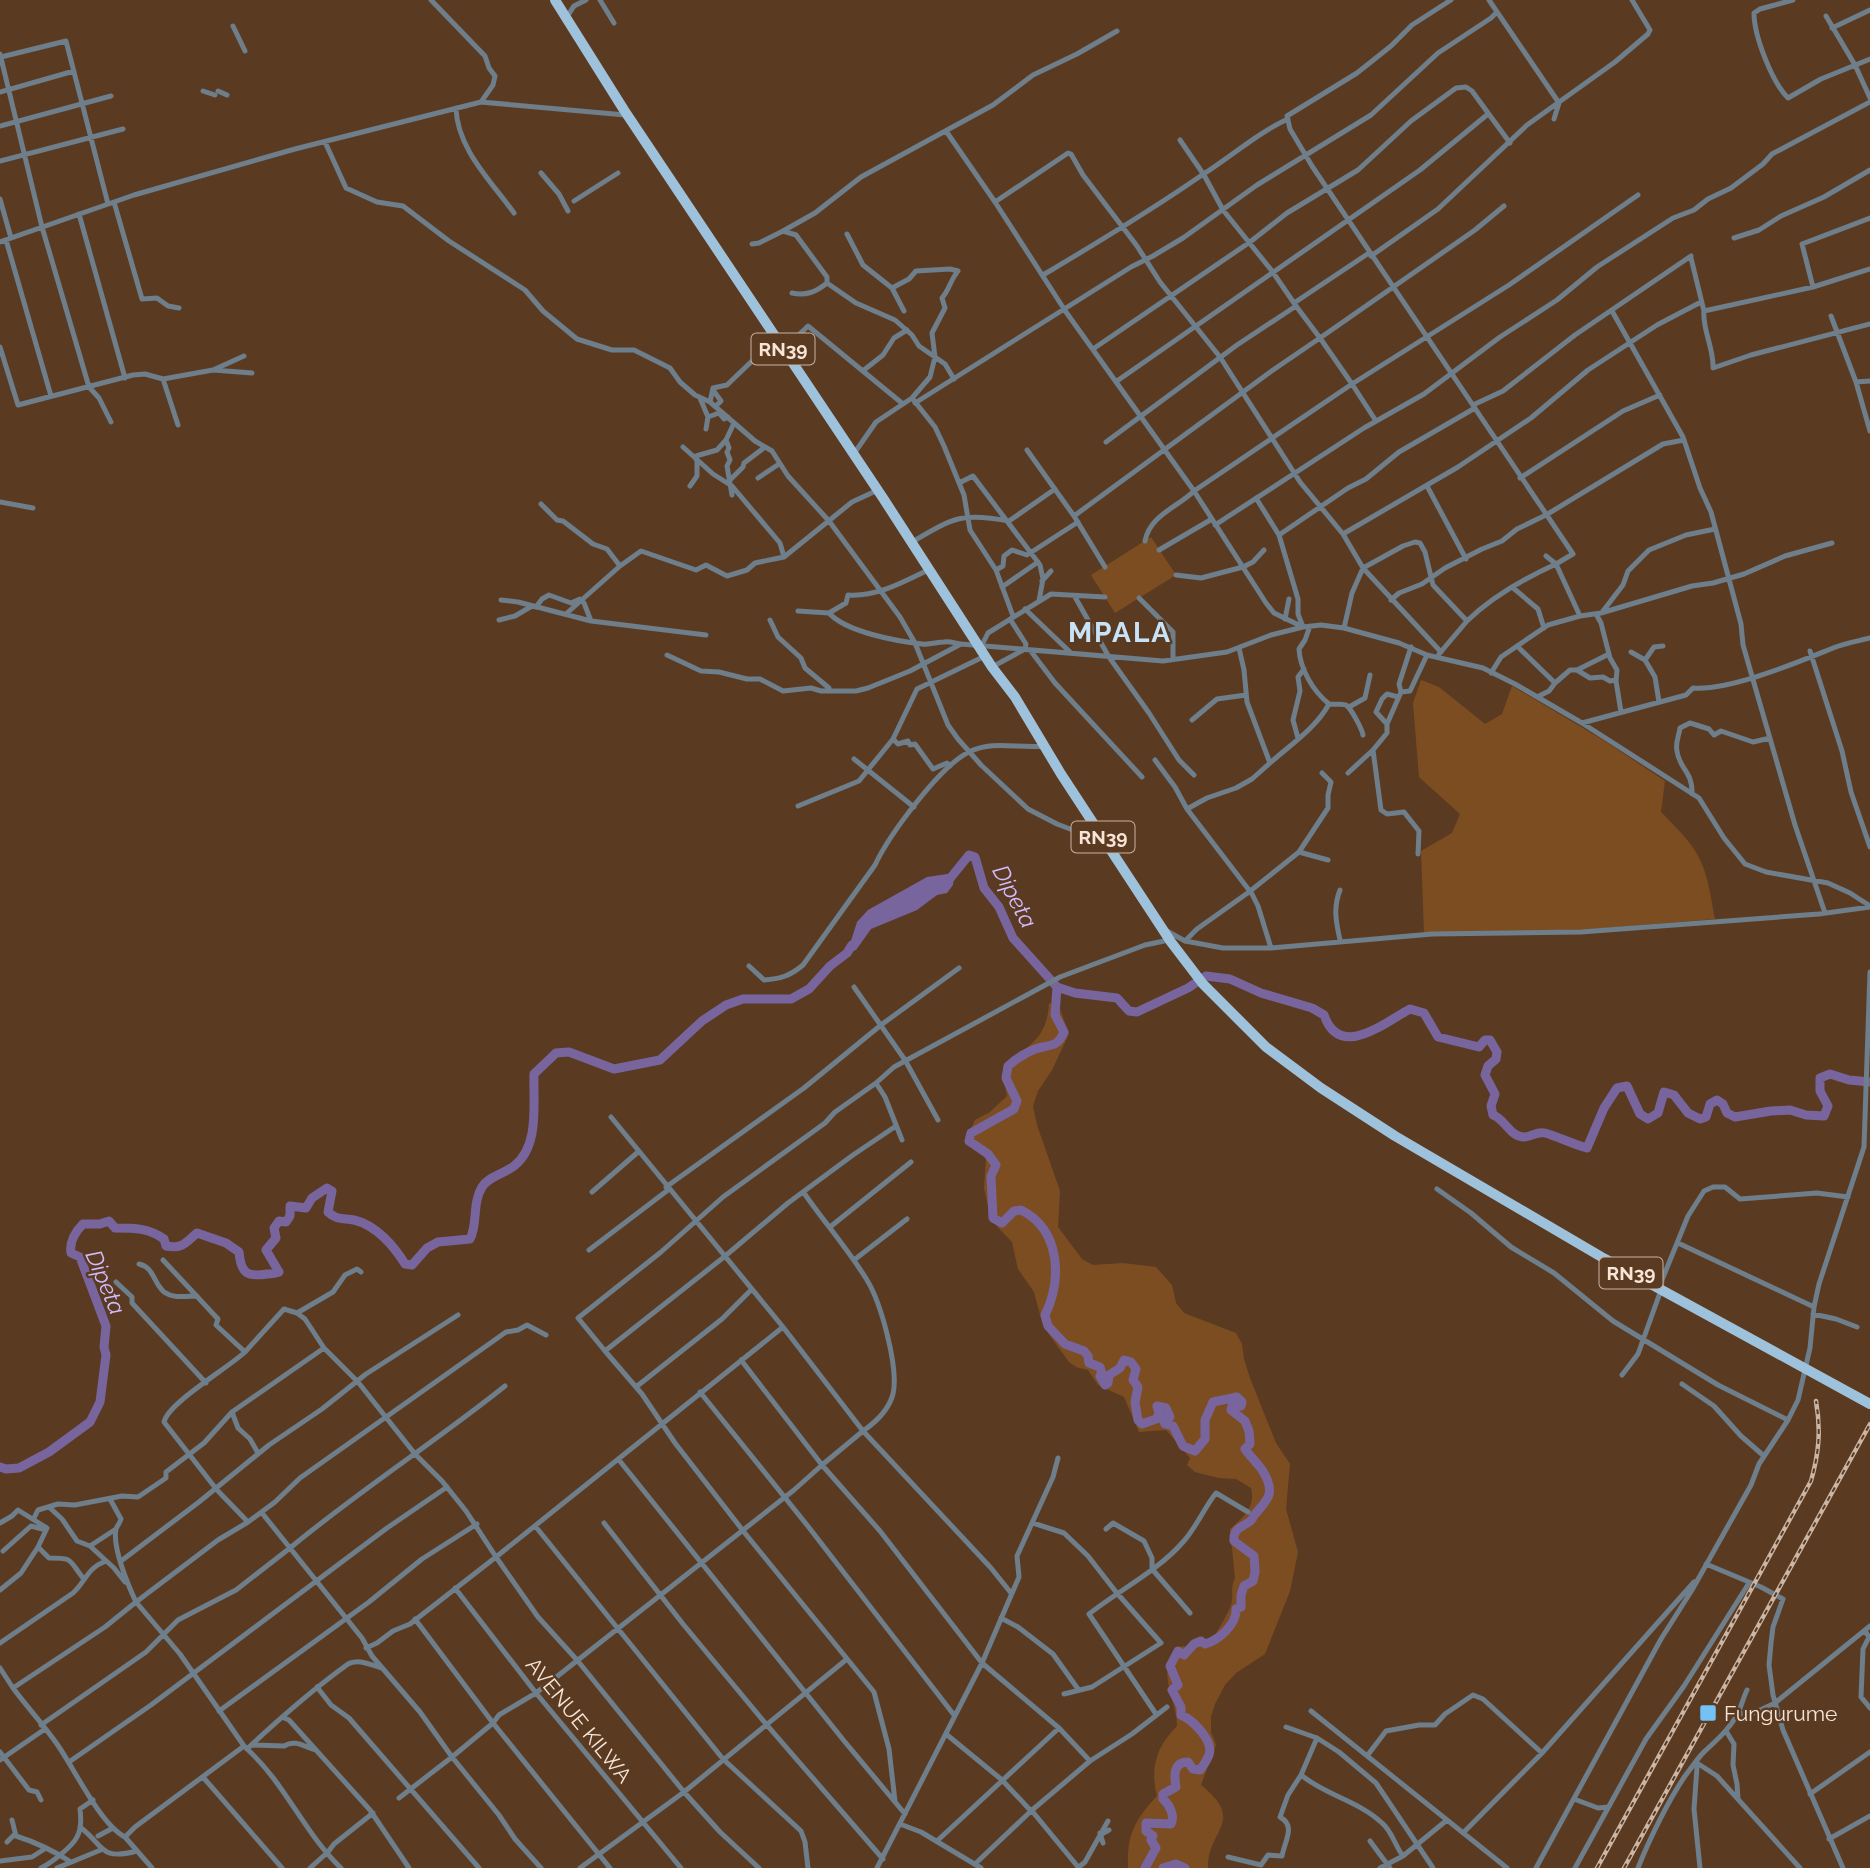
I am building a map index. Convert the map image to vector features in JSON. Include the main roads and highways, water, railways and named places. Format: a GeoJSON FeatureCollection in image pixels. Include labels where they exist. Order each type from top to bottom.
{"type":"FeatureCollection","features":[{"type":"Feature","properties":{"kind":"highway","name":"RN39"},"geometry":{"type":"LineString","coordinates":[[557,1],[628,116],[878,490],[992,667],[1015,697],[1161,928],[1203,984],[1246,1029],[1321,1088],[1395,1136],[1661,1290],[1870,1404]]}},
{"type":"Feature","properties":{"kind":"waterway","name":"Dipeta"},"geometry":{"type":"LineString","coordinates":[[948,881],[969,855],[975,857],[984,888],[999,907],[1013,938],[1057,987],[1055,1015],[1064,1032],[1062,1036],[1056,1043],[1029,1052],[1008,1066],[1006,1078],[1017,1101],[1014,1109],[971,1133],[969,1141],[988,1154],[996,1165],[991,1176],[993,1218],[1002,1223],[1014,1211],[1021,1210],[1034,1219],[1051,1243],[1055,1272],[1054,1287],[1045,1315],[1048,1326],[1065,1344],[1084,1351],[1089,1363],[1100,1367],[1100,1376],[1105,1385],[1109,1375],[1120,1368],[1124,1360],[1131,1362],[1136,1369],[1133,1380],[1138,1387],[1135,1402],[1138,1420],[1142,1424],[1156,1419],[1159,1414],[1157,1406],[1166,1408],[1170,1417],[1163,1420],[1165,1424],[1173,1426],[1183,1446],[1195,1451],[1205,1439],[1205,1420],[1213,1402],[1237,1397],[1242,1402],[1241,1406],[1232,1406],[1231,1410],[1245,1421],[1250,1444],[1245,1449],[1263,1471],[1269,1487],[1266,1500],[1252,1519],[1235,1533],[1234,1541],[1254,1556],[1255,1572],[1253,1581],[1244,1586],[1241,1607],[1236,1609],[1234,1620],[1221,1635],[1210,1642],[1205,1644],[1201,1641],[1194,1644],[1184,1655],[1178,1651],[1170,1666],[1178,1685],[1172,1690],[1181,1707],[1181,1715],[1201,1732],[1210,1749],[1200,1770],[1193,1769],[1188,1762],[1177,1767],[1176,1787],[1163,1794],[1172,1814],[1171,1824],[1146,1823],[1146,1831],[1153,1836],[1151,1840],[1156,1848],[1145,1868]]}},
{"type":"Feature","properties":{"kind":"waterway","name":"Dipeta"},"geometry":{"type":"LineString","coordinates":[[0,1467],[19,1468],[49,1452],[90,1422],[100,1402],[106,1355],[106,1326],[80,1257],[71,1253],[74,1237],[83,1224],[109,1221],[115,1228],[135,1229],[158,1235],[164,1239],[166,1246],[172,1247],[183,1244],[197,1233],[226,1243],[239,1252],[241,1265],[246,1272],[254,1275],[273,1274],[279,1272],[266,1250],[276,1238],[274,1228],[279,1221],[286,1222],[290,1216],[290,1206],[306,1208],[312,1198],[327,1188],[332,1191],[328,1212],[331,1215],[370,1226],[390,1243],[405,1264],[412,1265],[427,1248],[438,1242],[470,1239],[482,1187],[514,1166],[528,1147],[534,1111],[534,1074],[556,1053],[569,1052],[614,1069],[660,1060],[702,1021],[726,1005],[743,999],[791,999],[809,989],[852,945]]}},
{"type":"Feature","properties":{"kind":"waterway"},"geometry":{"type":"LineString","coordinates":[[1057,987],[1075,993],[1117,998],[1129,1011],[1137,1012],[1188,988],[1206,976],[1230,979],[1261,993],[1312,1008],[1324,1015],[1331,1028],[1341,1035],[1352,1037],[1376,1029],[1410,1009],[1424,1013],[1438,1037],[1479,1047],[1485,1040],[1490,1040],[1497,1052],[1496,1059],[1488,1066],[1485,1075],[1495,1094],[1491,1106],[1493,1115],[1511,1131],[1524,1137],[1545,1133],[1587,1148],[1604,1108],[1617,1088],[1627,1086],[1640,1114],[1648,1119],[1658,1113],[1664,1092],[1674,1095],[1688,1113],[1700,1119],[1706,1117],[1710,1104],[1717,1100],[1723,1104],[1727,1113],[1735,1117],[1790,1110],[1806,1115],[1824,1116],[1828,1106],[1820,1091],[1820,1078],[1830,1074],[1849,1080],[1870,1082]]}},
{"type":"Feature","properties":{"kind":"waterway","name":"Dipeta"},"geometry":{"type":"LineString","coordinates":[[1163,1868],[1176,1864],[1185,1868]]}},
{"type":"Feature","properties":{"kind":"railway"},"geometry":{"type":"LineString","coordinates":[[1597,1868],[1811,1481],[1818,1441],[1816,1401]]}},
{"type":"Feature","properties":{"kind":"railway"},"geometry":{"type":"LineString","coordinates":[[1624,1868],[1870,1424]]}},
{"type":"Feature","properties":{"kind":"place","name":"Fungurume"},"geometry":{"type":"Point","coordinates":[1708,1713]}},
{"type":"Feature","properties":{"kind":"district","name":"MPALA"},"geometry":{"type":"Point","coordinates":[1120,632]}}]}
